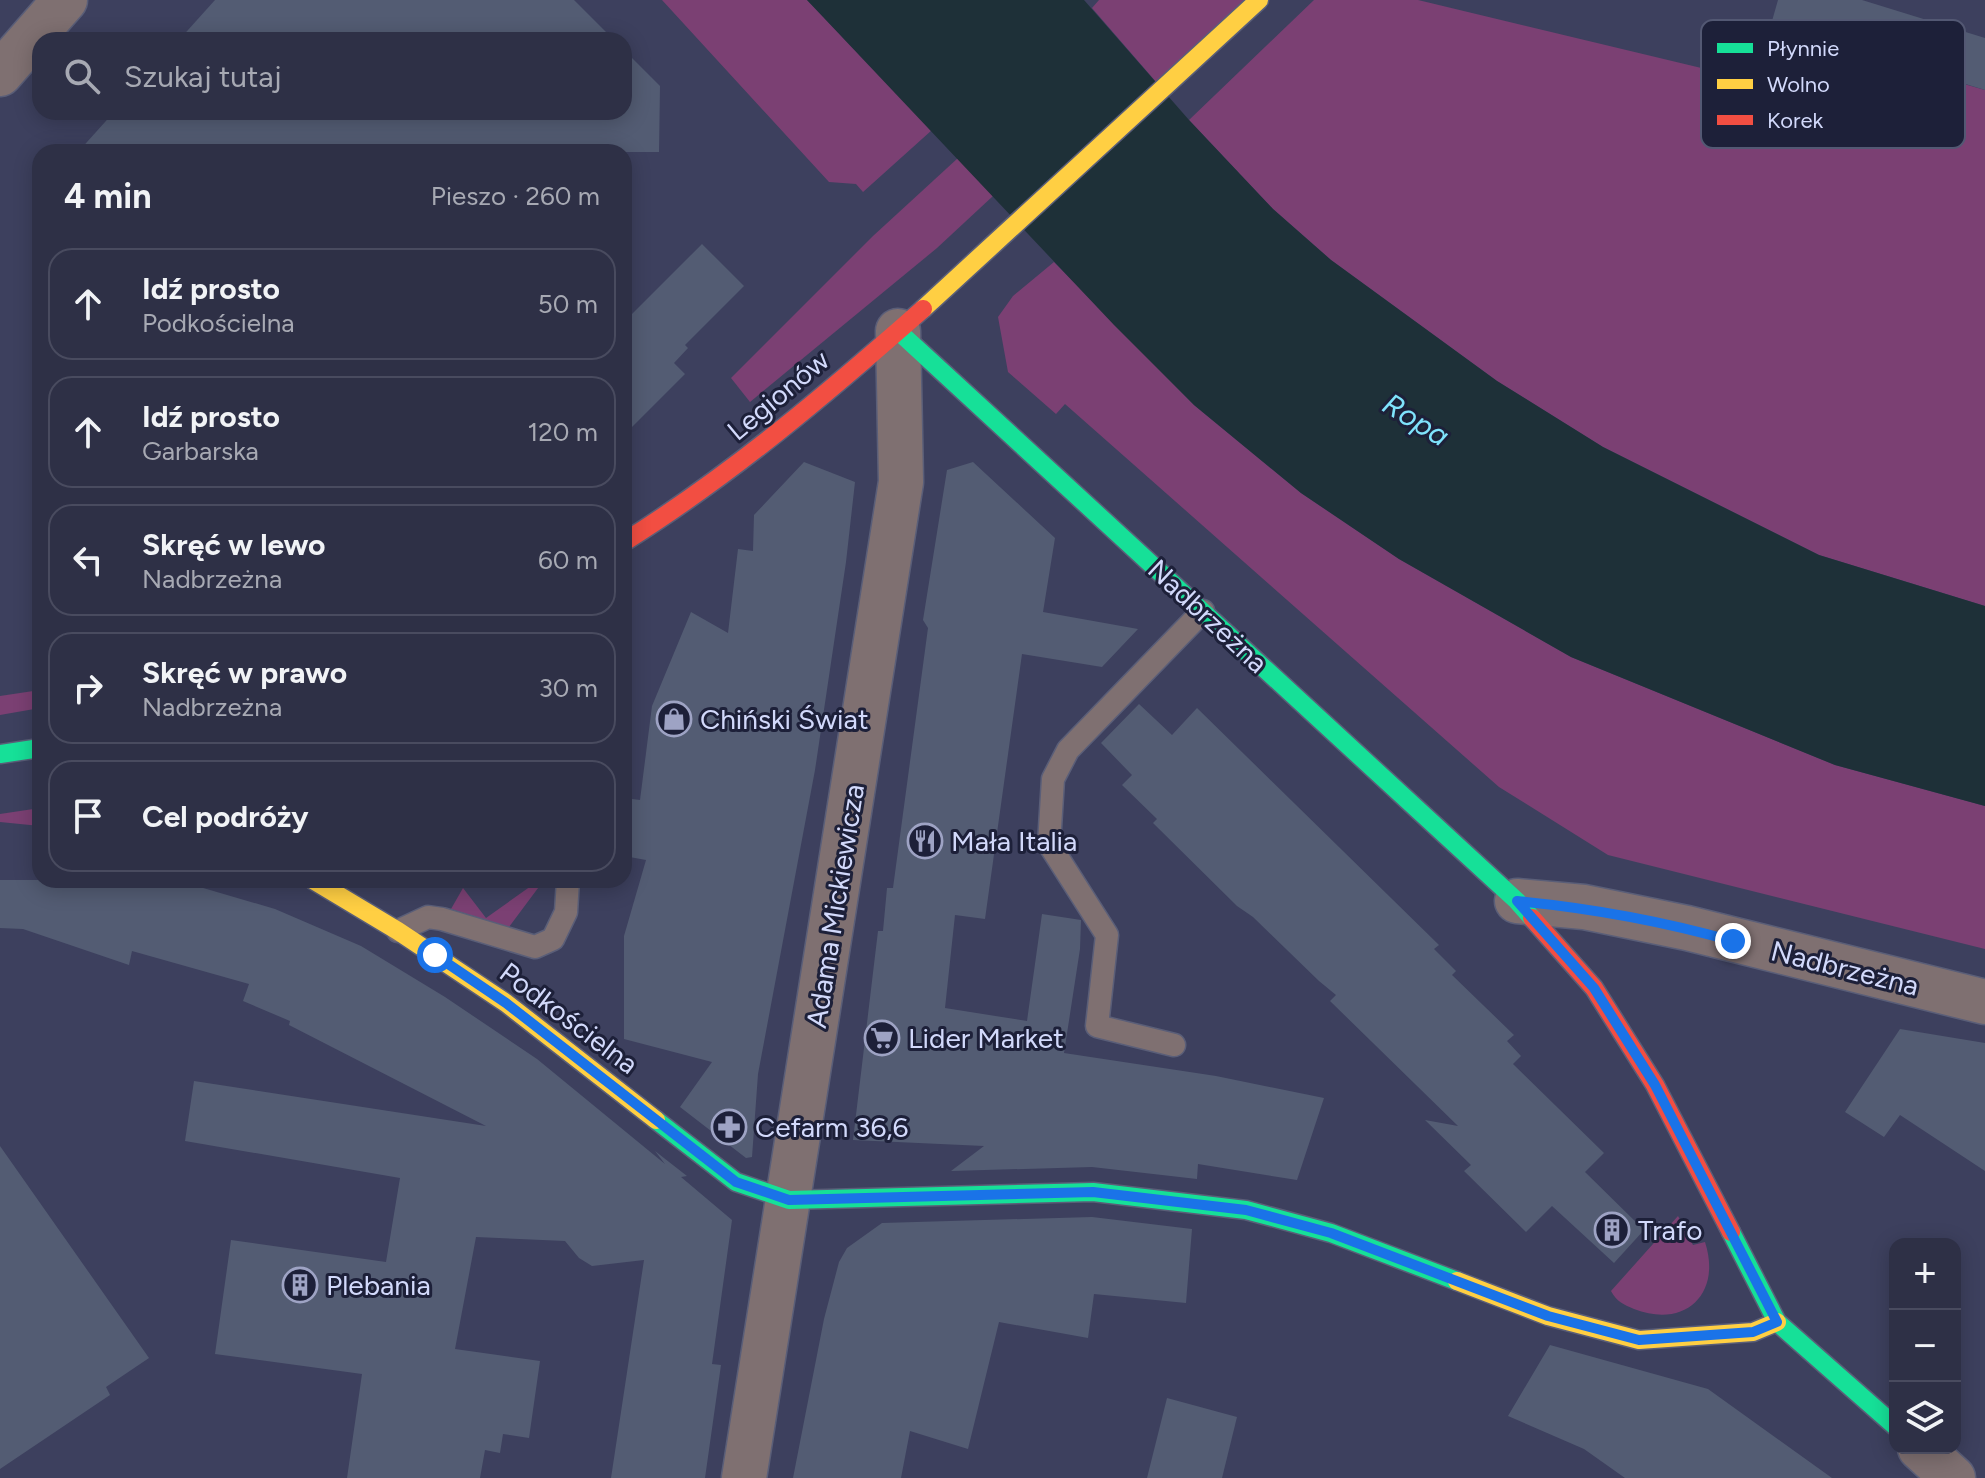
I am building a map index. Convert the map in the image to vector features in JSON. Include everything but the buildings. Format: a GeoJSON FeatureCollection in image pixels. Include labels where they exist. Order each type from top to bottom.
{"type":"FeatureCollection","features":[{"type":"Feature","properties":{"kind":"street"},"geometry":{"type":"LineString","coordinates":[[37,32],[65,0]]}},
{"type":"Feature","properties":{"kind":"street","name":"Legionów"},"geometry":{"type":"LineString","coordinates":[[632,537],[740,464],[959,279],[1259,0]]}},
{"type":"Feature","properties":{"kind":"street"},"geometry":{"type":"LineString","coordinates":[[0,74],[32,38]]}},
{"type":"Feature","properties":{"kind":"street","name":"Nadbrzeżna"},"geometry":{"type":"LineString","coordinates":[[898,331],[1517,901],[1594,988],[1655,1085],[1777,1322]]}},
{"type":"Feature","properties":{"kind":"street","name":"Adama Mickiewicza"},"geometry":{"type":"LineString","coordinates":[[744,1478],[901,482],[898,331]]}},
{"type":"Feature","properties":{"kind":"street"},"geometry":{"type":"LineString","coordinates":[[0,754],[32,749]]}},
{"type":"Feature","properties":{"kind":"street","name":"Podkościelna"},"geometry":{"type":"LineString","coordinates":[[326,888],[398,931],[506,1003],[736,1182],[789,1200]]}},
{"type":"Feature","properties":{"kind":"street","name":"Nadbrzeżna"},"geometry":{"type":"LineString","coordinates":[[1517,901],[1584,907],[1687,928],[1985,1002]]}},
{"type":"Feature","properties":{"kind":"street"},"geometry":{"type":"LineString","coordinates":[[789,1200],[1093,1192],[1246,1210],[1331,1233],[1548,1316],[1639,1340],[1753,1332],[1777,1322],[1889,1421]]}},
{"type":"Feature","properties":{"kind":"street"},"geometry":{"type":"LineString","coordinates":[[1927,1454],[1953,1478]]}},
{"type":"Feature","properties":{"kind":"lane"},"geometry":{"type":"LineString","coordinates":[[1174,1045],[1097,1026],[1107,935],[1049,844],[1053,779],[1068,750],[1203,611]]}},
{"type":"Feature","properties":{"kind":"lane"},"geometry":{"type":"LineString","coordinates":[[398,931],[428,917],[535,947],[553,939],[566,912],[568,888]]}},
{"type":"Feature","properties":{"kind":"shaded area"},"geometry":{"type":"Polygon","coordinates":[[[662,0],[807,0],[932,130],[863,192],[856,184],[829,182],[662,0]]]}},
{"type":"Feature","properties":{"kind":"shaded area"},"geometry":{"type":"Polygon","coordinates":[[[1099,0],[1259,0],[1163,90],[1092,8],[1099,0]]]}},
{"type":"Feature","properties":{"kind":"shaded area"},"geometry":{"type":"Polygon","coordinates":[[[1314,0],[1418,0],[1701,68],[1701,148],[1965,148],[1965,84],[1985,90],[1985,606],[1819,555],[1603,447],[1497,381],[1331,260],[1273,209],[1189,120],[1314,0]]]}},
{"type":"Feature","properties":{"kind":"shaded area"},"geometry":{"type":"Polygon","coordinates":[[[958,158],[993,196],[937,248],[750,402],[731,378],[873,236],[958,158]]]}},
{"type":"Feature","properties":{"kind":"shaded area"},"geometry":{"type":"Polygon","coordinates":[[[1054,262],[1194,405],[1301,493],[1399,559],[1571,657],[1835,765],[1985,806],[1985,949],[1608,855],[1499,787],[1065,404],[1056,414],[1008,372],[998,317],[1013,296],[1054,262]]]}},
{"type":"Feature","properties":{"kind":"shaded area"},"geometry":{"type":"Polygon","coordinates":[[[32,691],[32,709],[0,715],[0,696],[32,691]]]}},
{"type":"Feature","properties":{"kind":"shaded area"},"geometry":{"type":"Polygon","coordinates":[[[32,809],[32,825],[0,822],[0,814],[32,809]]]}},
{"type":"Feature","properties":{"kind":"shaded area"},"geometry":{"type":"Polygon","coordinates":[[[463,888],[486,918],[528,888],[538,888],[509,927],[451,909],[463,888]]]}},
{"type":"Feature","properties":{"kind":"shaded area"},"geometry":{"type":"Polygon","coordinates":[[[1678,1216],[1693,1245],[1705,1242],[1709,1261],[1703,1291],[1695,1302],[1669,1314],[1652,1314],[1621,1302],[1611,1291],[1678,1216]]]}},
{"type":"Feature","properties":{"kind":"water","name":"Ropa"},"geometry":{"type":"Polygon","coordinates":[[[807,0],[1084,0],[1189,120],[1273,209],[1331,260],[1497,381],[1603,447],[1819,555],[1985,606],[1985,806],[1835,765],[1571,657],[1399,559],[1301,493],[1194,405],[1114,325],[807,0]]]}},
{"type":"Feature","properties":{"kind":"traffic: fast"},"geometry":{"type":"LineString","coordinates":[[898,331],[1532,918]]}},
{"type":"Feature","properties":{"kind":"traffic: fast"},"geometry":{"type":"LineString","coordinates":[[0,754],[32,749]]}},
{"type":"Feature","properties":{"kind":"traffic: fast"},"geometry":{"type":"LineString","coordinates":[[656,1120],[736,1182],[789,1200],[1093,1192],[1246,1210],[1331,1233],[1457,1281]]}},
{"type":"Feature","properties":{"kind":"traffic: fast"},"geometry":{"type":"LineString","coordinates":[[1731,1232],[1777,1322],[1889,1421]]}},
{"type":"Feature","properties":{"kind":"traffic: slow"},"geometry":{"type":"LineString","coordinates":[[923,309],[1259,0]]}},
{"type":"Feature","properties":{"kind":"traffic: slow"},"geometry":{"type":"LineString","coordinates":[[326,888],[398,931],[506,1003],[656,1120]]}},
{"type":"Feature","properties":{"kind":"traffic: slow"},"geometry":{"type":"LineString","coordinates":[[1457,1281],[1548,1316],[1639,1340],[1753,1332],[1777,1322]]}},
{"type":"Feature","properties":{"kind":"traffic: jam"},"geometry":{"type":"LineString","coordinates":[[632,537],[778,432],[923,309]]}},
{"type":"Feature","properties":{"kind":"traffic: jam"},"geometry":{"type":"LineString","coordinates":[[1532,918],[1594,988],[1655,1085],[1731,1232]]}},
{"type":"Feature","properties":{"kind":"place","name":"Chiński Świat"},"geometry":{"type":"Point","coordinates":[674,719]}},
{"type":"Feature","properties":{"kind":"place","name":"Mała Italia"},"geometry":{"type":"Point","coordinates":[925,841]}},
{"type":"Feature","properties":{"kind":"place","name":"Lider Market"},"geometry":{"type":"Point","coordinates":[882,1038]}},
{"type":"Feature","properties":{"kind":"place","name":"Cefarm 36,6"},"geometry":{"type":"Point","coordinates":[729,1127]}},
{"type":"Feature","properties":{"kind":"place","name":"Trafo"},"geometry":{"type":"Point","coordinates":[1612,1230]}},
{"type":"Feature","properties":{"kind":"place","name":"Plebania"},"geometry":{"type":"Point","coordinates":[300,1285]}},
{"type":"Feature","properties":{"kind":"route"},"geometry":{"type":"LineString","coordinates":[[435,955],[506,1003],[736,1182],[789,1200],[1093,1192],[1246,1210],[1331,1233],[1548,1316],[1639,1340],[1753,1332],[1777,1322],[1655,1085],[1594,988],[1517,901],[1584,907],[1687,928],[1733,941]]}}]}
